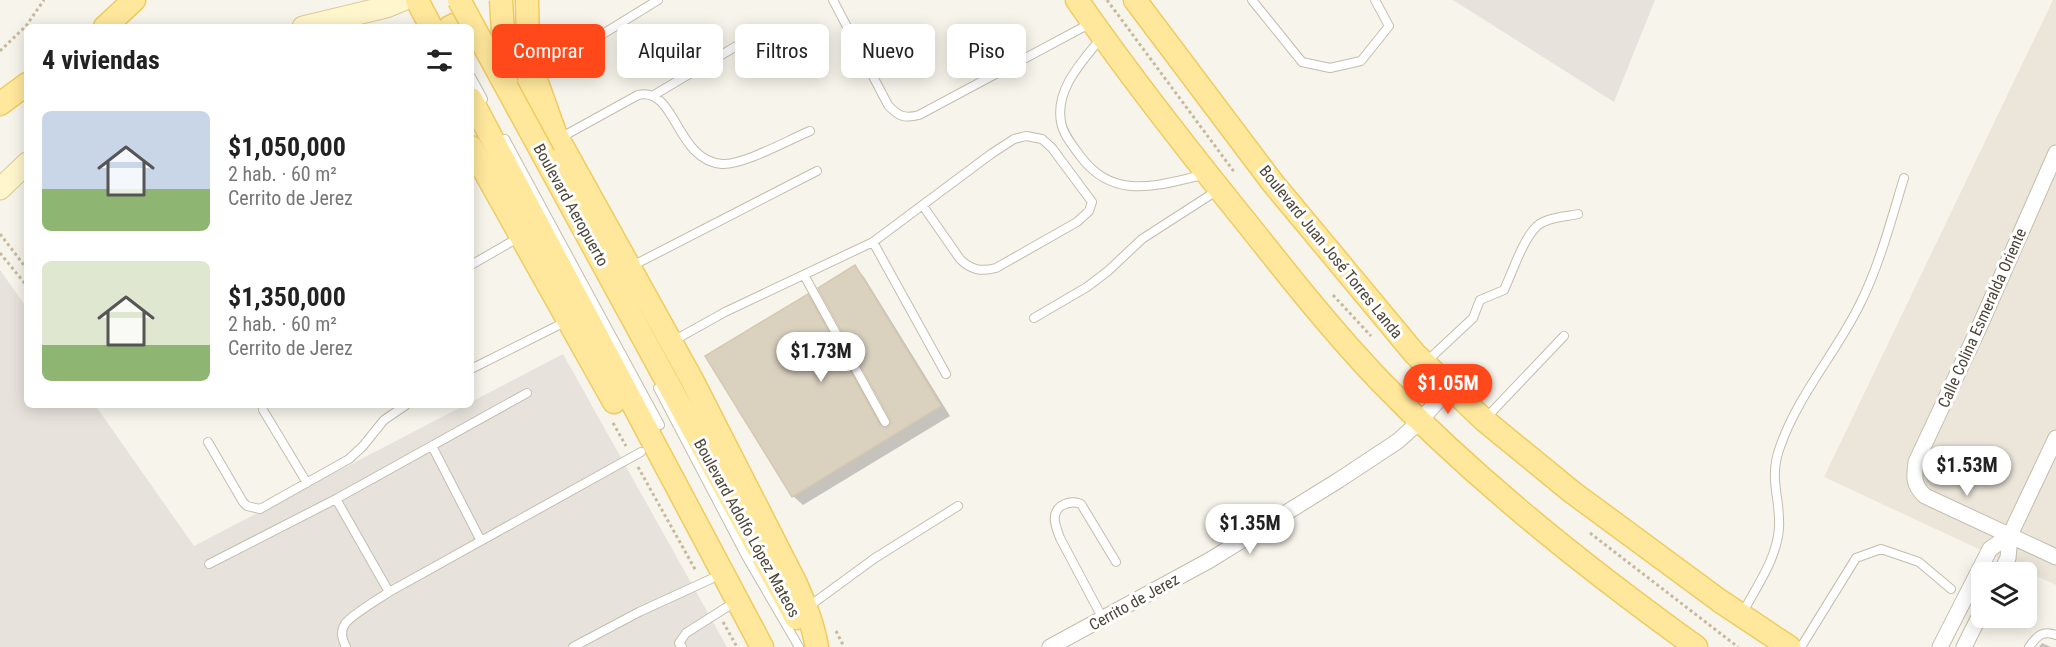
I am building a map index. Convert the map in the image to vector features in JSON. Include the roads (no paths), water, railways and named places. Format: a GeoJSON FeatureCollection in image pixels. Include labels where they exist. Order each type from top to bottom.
{"type":"FeatureCollection","features":[{"type":"Feature","properties":{"kind":"main road"},"geometry":{"type":"LineString","coordinates":[[108,24],[134,0]]}},
{"type":"Feature","properties":{"kind":"main road"},"geometry":{"type":"LineString","coordinates":[[417,0],[429,24]]}},
{"type":"Feature","properties":{"kind":"main road","name":"Boulevard Aeropuerto"},"geometry":{"type":"LineString","coordinates":[[459,0],[472,24]]}},
{"type":"Feature","properties":{"kind":"main road"},"geometry":{"type":"LineString","coordinates":[[501,0],[507,89]]}},
{"type":"Feature","properties":{"kind":"main road"},"geometry":{"type":"LineString","coordinates":[[527,0],[528,24]]}},
{"type":"Feature","properties":{"kind":"main road"},"geometry":{"type":"LineString","coordinates":[[1077,0],[1097,30],[1213,182],[1327,322],[1382,383],[1420,421],[1550,537],[1696,647]]}},
{"type":"Feature","properties":{"kind":"main road","name":"Boulevard Juan José Torres Landa"},"geometry":{"type":"LineString","coordinates":[[1135,0],[1272,182],[1370,302],[1425,363],[1484,420],[1572,492],[1741,616],[1789,647]]}},
{"type":"Feature","properties":{"kind":"main road","name":"Boulevard Aeropuerto"},"geometry":{"type":"LineString","coordinates":[[474,28],[677,412]]}},
{"type":"Feature","properties":{"kind":"main road"},"geometry":{"type":"LineString","coordinates":[[474,29],[490,38],[501,49],[527,96],[557,136],[671,341],[807,608],[814,629],[814,647]]}},
{"type":"Feature","properties":{"kind":"main road"},"geometry":{"type":"LineString","coordinates":[[535,78],[557,136]]}},
{"type":"Feature","properties":{"kind":"main road"},"geometry":{"type":"LineString","coordinates":[[0,104],[24,86]]}},
{"type":"Feature","properties":{"kind":"main road"},"geometry":{"type":"LineString","coordinates":[[479,103],[530,208],[650,422],[762,647]]}},
{"type":"Feature","properties":{"kind":"main road"},"geometry":{"type":"LineString","coordinates":[[474,152],[711,579],[752,647]]}},
{"type":"Feature","properties":{"kind":"main road","name":"Boulevard Adolfo López Mateos"},"geometry":{"type":"LineString","coordinates":[[677,412],[814,647]]}},
{"type":"Feature","properties":{"kind":"street"},"geometry":{"type":"LineString","coordinates":[[315,24],[386,7],[403,0]]}},
{"type":"Feature","properties":{"kind":"street","name":"Calle Colina Esmeralda Oriente"},"geometry":{"type":"LineString","coordinates":[[2056,153],[1977,332],[1916,462],[1914,478],[1918,489],[1925,495],[2056,557]]}},
{"type":"Feature","properties":{"kind":"street"},"geometry":{"type":"LineString","coordinates":[[0,189],[24,166]]}},
{"type":"Feature","properties":{"kind":"street","name":"Cerrito de Jerez"},"geometry":{"type":"LineString","coordinates":[[1050,647],[1210,560],[1339,480],[1398,441],[1420,421],[1450,387]]}},
{"type":"Feature","properties":{"kind":"street"},"geometry":{"type":"LineString","coordinates":[[2006,562],[2010,535],[2056,438]]}},
{"type":"Feature","properties":{"kind":"street"},"geometry":{"type":"LineString","coordinates":[[1940,647],[1990,549],[2010,535]]}},
{"type":"Feature","properties":{"kind":"street"},"geometry":{"type":"LineString","coordinates":[[1964,647],[1974,628]]}},
{"type":"Feature","properties":{"kind":"lane"},"geometry":{"type":"LineString","coordinates":[[605,33],[658,0]]}},
{"type":"Feature","properties":{"kind":"lane"},"geometry":{"type":"LineString","coordinates":[[833,0],[888,105],[895,113],[909,118],[1097,30]]}},
{"type":"Feature","properties":{"kind":"lane"},"geometry":{"type":"LineString","coordinates":[[1252,0],[1302,62],[1330,68],[1361,61],[1389,26],[1375,0]]}},
{"type":"Feature","properties":{"kind":"lane"},"geometry":{"type":"LineString","coordinates":[[1097,30],[1066,87],[1060,107],[1061,123],[1070,142],[1093,171],[1114,183],[1130,186],[1213,182]]}},
{"type":"Feature","properties":{"kind":"lane"},"geometry":{"type":"LineString","coordinates":[[654,95],[735,47]]}},
{"type":"Feature","properties":{"kind":"lane"},"geometry":{"type":"LineString","coordinates":[[474,87],[479,103]]}},
{"type":"Feature","properties":{"kind":"lane"},"geometry":{"type":"LineString","coordinates":[[557,136],[646,93],[654,95],[664,104],[691,148],[708,160],[721,164],[736,163],[810,131]]}},
{"type":"Feature","properties":{"kind":"lane"},"geometry":{"type":"LineString","coordinates":[[499,128],[650,422]]}},
{"type":"Feature","properties":{"kind":"lane"},"geometry":{"type":"LineString","coordinates":[[671,341],[725,312],[873,242],[1014,139],[1026,136],[1042,139],[1052,148],[1092,202],[1089,212],[1077,222],[996,268],[986,271],[968,266],[960,259],[923,206]]}},
{"type":"Feature","properties":{"kind":"lane"},"geometry":{"type":"LineString","coordinates":[[630,267],[817,171]]}},
{"type":"Feature","properties":{"kind":"lane"},"geometry":{"type":"LineString","coordinates":[[1741,616],[1777,543],[1779,526],[1774,474],[1779,450],[1790,420],[1861,303],[1880,256],[1904,178]]}},
{"type":"Feature","properties":{"kind":"lane"},"geometry":{"type":"LineString","coordinates":[[1034,318],[1087,287],[1213,182]]}},
{"type":"Feature","properties":{"kind":"lane"},"geometry":{"type":"LineString","coordinates":[[1425,363],[1473,318],[1480,300],[1504,290],[1521,249],[1537,227],[1552,219],[1578,214]]}},
{"type":"Feature","properties":{"kind":"lane"},"geometry":{"type":"LineString","coordinates":[[474,263],[522,236]]}},
{"type":"Feature","properties":{"kind":"lane"},"geometry":{"type":"LineString","coordinates":[[873,242],[946,374]]}},
{"type":"Feature","properties":{"kind":"lane"},"geometry":{"type":"LineString","coordinates":[[804,275],[885,422]]}},
{"type":"Feature","properties":{"kind":"lane"},"geometry":{"type":"LineString","coordinates":[[474,367],[568,320]]}},
{"type":"Feature","properties":{"kind":"lane"},"geometry":{"type":"LineString","coordinates":[[1484,420],[1564,336]]}},
{"type":"Feature","properties":{"kind":"lane"},"geometry":{"type":"LineString","coordinates":[[655,383],[677,412],[746,556],[799,647]]}},
{"type":"Feature","properties":{"kind":"lane"},"geometry":{"type":"LineString","coordinates":[[209,564],[336,499],[527,393]]}},
{"type":"Feature","properties":{"kind":"lane"},"geometry":{"type":"LineString","coordinates":[[208,442],[247,506],[260,509],[349,459],[384,420],[402,408]]}},
{"type":"Feature","properties":{"kind":"lane"},"geometry":{"type":"LineString","coordinates":[[263,410],[307,483]]}},
{"type":"Feature","properties":{"kind":"lane"},"geometry":{"type":"LineString","coordinates":[[432,446],[481,540]]}},
{"type":"Feature","properties":{"kind":"lane"},"geometry":{"type":"LineString","coordinates":[[346,647],[342,631],[346,622],[389,592],[641,452]]}},
{"type":"Feature","properties":{"kind":"lane"},"geometry":{"type":"LineString","coordinates":[[336,499],[389,592]]}},
{"type":"Feature","properties":{"kind":"lane"},"geometry":{"type":"LineString","coordinates":[[1104,619],[1060,538],[1054,515],[1058,508],[1066,503],[1081,504],[1116,562]]}},
{"type":"Feature","properties":{"kind":"lane"},"geometry":{"type":"LineString","coordinates":[[807,608],[825,597],[875,558],[958,506]]}},
{"type":"Feature","properties":{"kind":"lane"},"geometry":{"type":"LineString","coordinates":[[1801,647],[1856,558],[1881,549],[1919,562],[1952,589]]}},
{"type":"Feature","properties":{"kind":"lane"},"geometry":{"type":"LineString","coordinates":[[573,647],[639,612],[711,579]]}},
{"type":"Feature","properties":{"kind":"lane"},"geometry":{"type":"LineString","coordinates":[[682,647],[680,643],[686,633],[727,607]]}},
{"type":"Feature","properties":{"kind":"lane"},"geometry":{"type":"LineString","coordinates":[[2029,647],[2044,632],[2056,635]]}}]}
